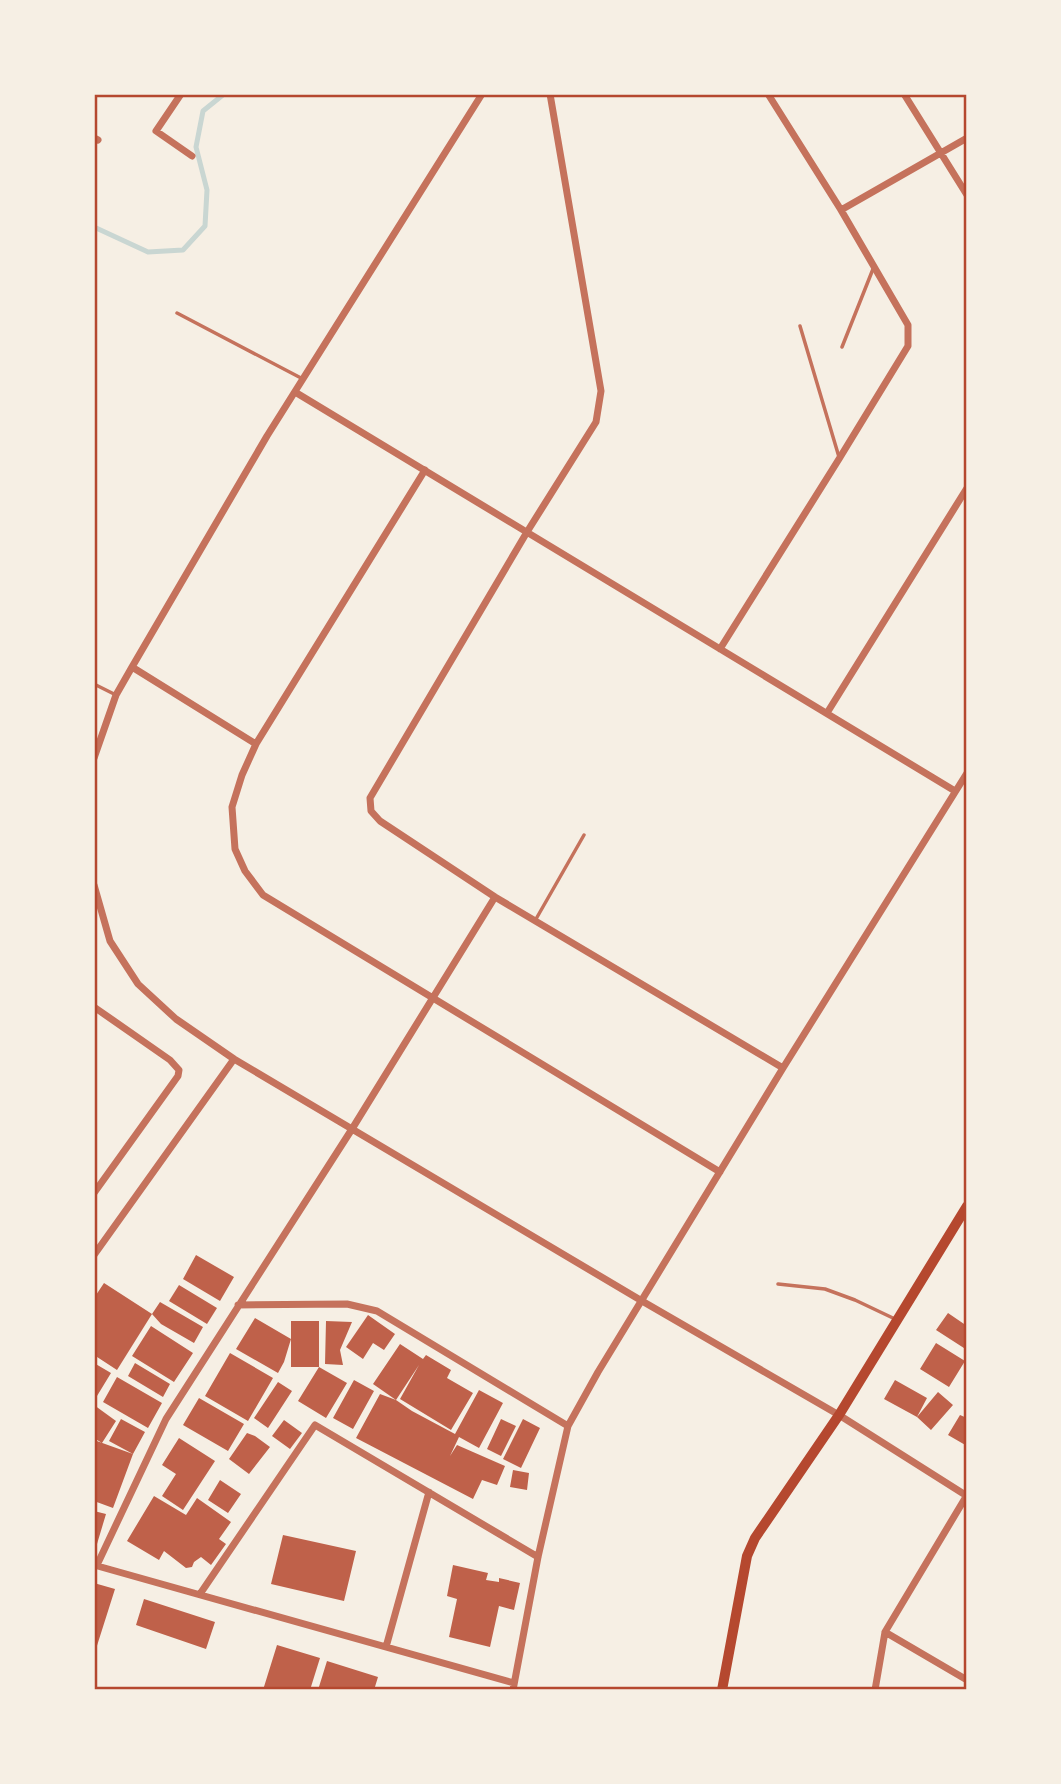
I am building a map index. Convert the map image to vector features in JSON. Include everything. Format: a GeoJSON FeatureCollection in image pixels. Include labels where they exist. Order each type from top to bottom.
{"type":"FeatureCollection","features":[{"type":"Feature","properties":{"kind":"main road"},"geometry":{"type":"LineString","coordinates":[[722,1689],[747,1556],[755,1538],[839,1415],[967,1206]]}},
{"type":"Feature","properties":{"kind":"street"},"geometry":{"type":"LineString","coordinates":[[181,94],[156,131],[192,156]]}},
{"type":"Feature","properties":{"kind":"street"},"geometry":{"type":"LineString","coordinates":[[94,758],[116,695],[132,667],[267,436],[482,94]]}},
{"type":"Feature","properties":{"kind":"street"},"geometry":{"type":"LineString","coordinates":[[550,94],[601,391],[596,422],[527,532],[370,798],[371,811],[380,821],[495,897],[783,1068]]}},
{"type":"Feature","properties":{"kind":"street"},"geometry":{"type":"LineString","coordinates":[[720,649],[908,345],[908,325],[841,210],[768,94]]}},
{"type":"Feature","properties":{"kind":"street"},"geometry":{"type":"LineString","coordinates":[[904,94],[967,195]]}},
{"type":"Feature","properties":{"kind":"street"},"geometry":{"type":"LineString","coordinates":[[841,210],[967,138]]}},
{"type":"Feature","properties":{"kind":"street"},"geometry":{"type":"LineString","coordinates":[[295,392],[955,791]]}},
{"type":"Feature","properties":{"kind":"street"},"geometry":{"type":"LineString","coordinates":[[425,470],[256,744],[232,807],[235,849],[245,871],[263,895],[720,1172]]}},
{"type":"Feature","properties":{"kind":"street"},"geometry":{"type":"LineString","coordinates":[[827,713],[967,488]]}},
{"type":"Feature","properties":{"kind":"street"},"geometry":{"type":"LineString","coordinates":[[132,667],[256,744]]}},
{"type":"Feature","properties":{"kind":"street"},"geometry":{"type":"LineString","coordinates":[[495,897],[352,1129],[166,1419],[96,1565],[514,1686],[538,1557],[568,1426],[783,1068],[967,773]]}},
{"type":"Feature","properties":{"kind":"street"},"geometry":{"type":"LineString","coordinates":[[94,885],[110,941],[138,984],[176,1018],[234,1059],[839,1415],[966,1495],[886,1632],[875,1689]]}},
{"type":"Feature","properties":{"kind":"street"},"geometry":{"type":"LineString","coordinates":[[94,1007],[170,1060],[179,1070],[178,1076],[94,1193]]}},
{"type":"Feature","properties":{"kind":"street"},"geometry":{"type":"LineString","coordinates":[[94,1255],[234,1059]]}},
{"type":"Feature","properties":{"kind":"street"},"geometry":{"type":"LineString","coordinates":[[238,1306],[347,1304],[377,1311],[568,1426]]}},
{"type":"Feature","properties":{"kind":"street"},"geometry":{"type":"LineString","coordinates":[[200,1594],[315,1425],[538,1557]]}},
{"type":"Feature","properties":{"kind":"street"},"geometry":{"type":"LineString","coordinates":[[386,1647],[429,1492]]}},
{"type":"Feature","properties":{"kind":"street"},"geometry":{"type":"LineString","coordinates":[[886,1632],[967,1680]]}},
{"type":"Feature","properties":{"kind":"lane"},"geometry":{"type":"LineString","coordinates":[[842,347],[874,267]]}},
{"type":"Feature","properties":{"kind":"lane"},"geometry":{"type":"LineString","coordinates":[[177,313],[303,379]]}},
{"type":"Feature","properties":{"kind":"lane"},"geometry":{"type":"LineString","coordinates":[[800,327],[839,459]]}},
{"type":"Feature","properties":{"kind":"lane"},"geometry":{"type":"LineString","coordinates":[[94,684],[116,695]]}},
{"type":"Feature","properties":{"kind":"lane"},"geometry":{"type":"LineString","coordinates":[[535,921],[584,835]]}},
{"type":"Feature","properties":{"kind":"lane"},"geometry":{"type":"LineString","coordinates":[[778,1284],[825,1289],[897,1320]]}},
{"type":"Feature","properties":{"kind":"building"},"geometry":{"type":"Polygon","coordinates":[[[196,1255],[234,1277],[220,1301],[183,1279],[196,1255]]]}},
{"type":"Feature","properties":{"kind":"building"},"geometry":{"type":"Polygon","coordinates":[[[104,1283],[152,1314],[117,1370],[94,1355],[94,1298],[104,1283]]]}},
{"type":"Feature","properties":{"kind":"building"},"geometry":{"type":"Polygon","coordinates":[[[179,1285],[217,1308],[207,1324],[169,1301],[179,1285]]]}},
{"type":"Feature","properties":{"kind":"building"},"geometry":{"type":"Polygon","coordinates":[[[160,1302],[203,1327],[194,1343],[161,1324],[152,1314],[160,1302]]]}},
{"type":"Feature","properties":{"kind":"building"},"geometry":{"type":"Polygon","coordinates":[[[948,1313],[967,1326],[967,1350],[936,1330],[948,1313]]]}},
{"type":"Feature","properties":{"kind":"building"},"geometry":{"type":"Polygon","coordinates":[[[368,1315],[395,1334],[384,1350],[373,1343],[363,1359],[346,1347],[368,1315]]]}},
{"type":"Feature","properties":{"kind":"building"},"geometry":{"type":"Polygon","coordinates":[[[255,1318],[291,1339],[278,1373],[236,1349],[255,1318]]]}},
{"type":"Feature","properties":{"kind":"building"},"geometry":{"type":"Polygon","coordinates":[[[291,1321],[319,1321],[319,1367],[291,1367],[291,1321]]]}},
{"type":"Feature","properties":{"kind":"building"},"geometry":{"type":"Polygon","coordinates":[[[326,1321],[352,1322],[340,1350],[343,1365],[325,1364],[326,1321]]]}},
{"type":"Feature","properties":{"kind":"building"},"geometry":{"type":"Polygon","coordinates":[[[151,1326],[193,1353],[174,1382],[132,1356],[151,1326]]]}},
{"type":"Feature","properties":{"kind":"building"},"geometry":{"type":"Polygon","coordinates":[[[936,1343],[965,1361],[949,1387],[920,1369],[936,1343]]]}},
{"type":"Feature","properties":{"kind":"building"},"geometry":{"type":"Polygon","coordinates":[[[400,1344],[423,1359],[426,1355],[451,1370],[447,1378],[473,1393],[451,1430],[400,1399],[419,1365],[396,1400],[373,1384],[400,1344]]]}},
{"type":"Feature","properties":{"kind":"building"},"geometry":{"type":"Polygon","coordinates":[[[230,1353],[273,1378],[248,1421],[205,1396],[230,1353]]]}},
{"type":"Feature","properties":{"kind":"building"},"geometry":{"type":"Polygon","coordinates":[[[94,1363],[111,1373],[97,1396],[94,1394],[94,1363]]]}},
{"type":"Feature","properties":{"kind":"building"},"geometry":{"type":"Polygon","coordinates":[[[135,1363],[170,1384],[163,1397],[128,1376],[135,1363]]]}},
{"type":"Feature","properties":{"kind":"building"},"geometry":{"type":"Polygon","coordinates":[[[319,1367],[347,1383],[326,1418],[298,1401],[319,1367]]]}},
{"type":"Feature","properties":{"kind":"building"},"geometry":{"type":"Polygon","coordinates":[[[117,1377],[162,1403],[148,1428],[103,1402],[117,1377]]]}},
{"type":"Feature","properties":{"kind":"building"},"geometry":{"type":"Polygon","coordinates":[[[354,1380],[374,1391],[353,1429],[333,1418],[354,1380]]]}},
{"type":"Feature","properties":{"kind":"building"},"geometry":{"type":"Polygon","coordinates":[[[895,1380],[927,1398],[917,1417],[884,1399],[895,1380]]]}},
{"type":"Feature","properties":{"kind":"building"},"geometry":{"type":"Polygon","coordinates":[[[278,1382],[292,1391],[268,1428],[254,1418],[278,1382]]]}},
{"type":"Feature","properties":{"kind":"building"},"geometry":{"type":"Polygon","coordinates":[[[479,1390],[503,1403],[479,1448],[459,1437],[450,1456],[457,1445],[505,1466],[497,1485],[482,1480],[473,1499],[356,1438],[380,1394],[396,1400],[455,1434],[479,1390]]]}},
{"type":"Feature","properties":{"kind":"building"},"geometry":{"type":"Polygon","coordinates":[[[938,1392],[953,1405],[931,1430],[917,1417],[938,1392]]]}},
{"type":"Feature","properties":{"kind":"building"},"geometry":{"type":"Polygon","coordinates":[[[199,1398],[244,1424],[228,1451],[183,1425],[199,1398]]]}},
{"type":"Feature","properties":{"kind":"building"},"geometry":{"type":"Polygon","coordinates":[[[94,1405],[116,1421],[102,1443],[94,1438],[94,1405]]]}},
{"type":"Feature","properties":{"kind":"building"},"geometry":{"type":"Polygon","coordinates":[[[960,1415],[967,1418],[967,1446],[948,1435],[960,1415]]]}},
{"type":"Feature","properties":{"kind":"building"},"geometry":{"type":"Polygon","coordinates":[[[121,1419],[145,1432],[133,1454],[109,1441],[121,1419]]]}},
{"type":"Feature","properties":{"kind":"building"},"geometry":{"type":"Polygon","coordinates":[[[501,1419],[516,1426],[501,1456],[487,1449],[501,1419]]]}},
{"type":"Feature","properties":{"kind":"building"},"geometry":{"type":"Polygon","coordinates":[[[523,1419],[540,1428],[521,1468],[503,1459],[523,1419]]]}},
{"type":"Feature","properties":{"kind":"building"},"geometry":{"type":"Polygon","coordinates":[[[284,1420],[302,1433],[290,1449],[272,1436],[284,1420]]]}},
{"type":"Feature","properties":{"kind":"building"},"geometry":{"type":"Polygon","coordinates":[[[247,1433],[270,1447],[249,1474],[229,1459],[247,1433]]]}},
{"type":"Feature","properties":{"kind":"building"},"geometry":{"type":"Polygon","coordinates":[[[179,1438],[215,1461],[183,1510],[162,1496],[176,1474],[162,1465],[179,1438]]]}},
{"type":"Feature","properties":{"kind":"building"},"geometry":{"type":"Polygon","coordinates":[[[94,1440],[133,1454],[113,1508],[94,1501],[94,1440]]]}},
{"type":"Feature","properties":{"kind":"building"},"geometry":{"type":"Polygon","coordinates":[[[513,1470],[529,1473],[527,1490],[510,1487],[513,1470]]]}},
{"type":"Feature","properties":{"kind":"building"},"geometry":{"type":"Polygon","coordinates":[[[220,1480],[241,1494],[228,1513],[208,1500],[220,1480]]]}},
{"type":"Feature","properties":{"kind":"building"},"geometry":{"type":"Polygon","coordinates":[[[154,1496],[186,1515],[197,1498],[231,1522],[219,1539],[226,1544],[211,1565],[201,1557],[192,1567],[186,1568],[164,1551],[159,1560],[127,1541],[154,1496]]]}},
{"type":"Feature","properties":{"kind":"building"},"geometry":{"type":"Polygon","coordinates":[[[94,1511],[106,1514],[97,1544],[94,1543],[94,1511]]]}},
{"type":"Feature","properties":{"kind":"building"},"geometry":{"type":"Polygon","coordinates":[[[283,1535],[356,1551],[344,1601],[271,1584],[283,1535]]]}},
{"type":"Feature","properties":{"kind":"building"},"geometry":{"type":"Polygon","coordinates":[[[453,1565],[488,1573],[486,1580],[499,1582],[499,1578],[520,1583],[514,1610],[499,1606],[490,1647],[449,1637],[457,1599],[447,1596],[453,1565]]]}},
{"type":"Feature","properties":{"kind":"building"},"geometry":{"type":"Polygon","coordinates":[[[94,1583],[115,1589],[95,1652],[94,1652],[94,1583]]]}},
{"type":"Feature","properties":{"kind":"building"},"geometry":{"type":"Polygon","coordinates":[[[144,1599],[215,1622],[206,1649],[136,1625],[144,1599]]]}},
{"type":"Feature","properties":{"kind":"building"},"geometry":{"type":"Polygon","coordinates":[[[277,1645],[320,1658],[310,1690],[263,1690],[277,1645]]]}},
{"type":"Feature","properties":{"kind":"building"},"geometry":{"type":"Polygon","coordinates":[[[327,1661],[378,1677],[374,1690],[318,1690],[327,1661]]]}},
{"type":"Feature","properties":{"kind":"waterway"},"geometry":{"type":"LineString","coordinates":[[94,227],[148,252],[183,250],[205,226],[207,190],[196,147],[203,111],[224,94]]}}]}
